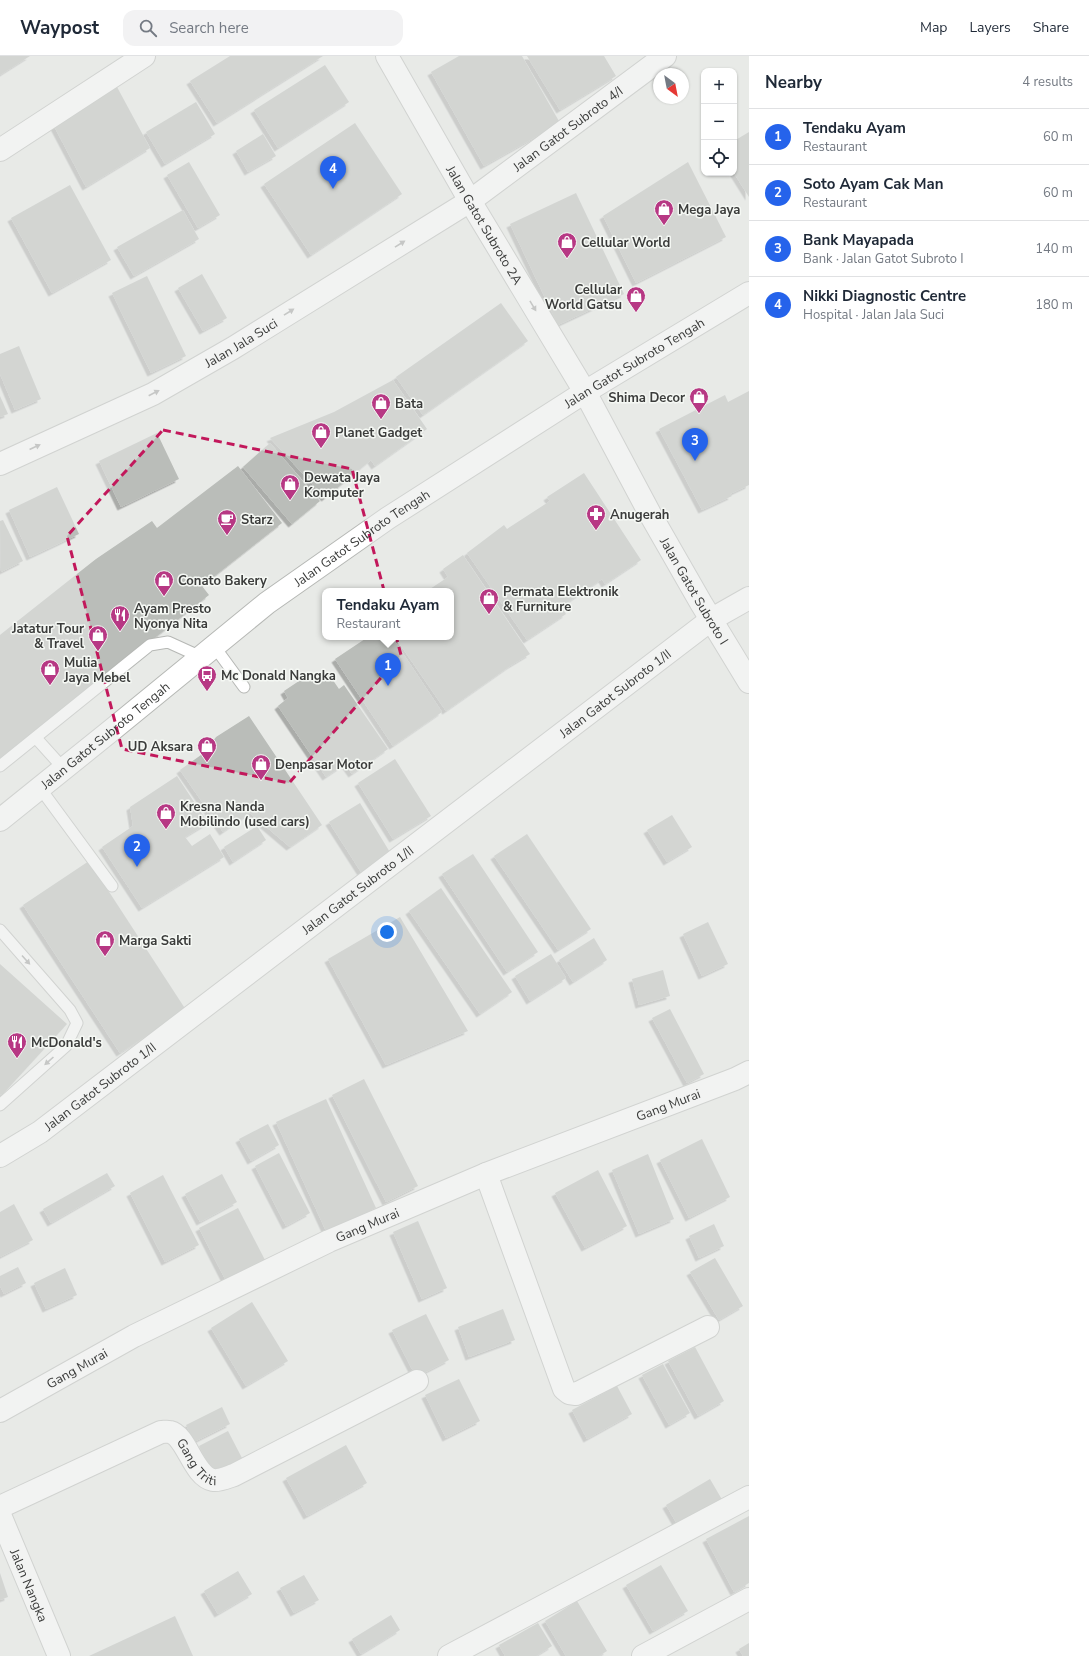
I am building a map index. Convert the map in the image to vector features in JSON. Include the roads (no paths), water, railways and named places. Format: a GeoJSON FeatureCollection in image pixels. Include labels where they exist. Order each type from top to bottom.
{"type":"FeatureCollection","features":[{"type":"Feature","properties":{"kind":"main road"},"geometry":{"type":"LineString","coordinates":[[0,150],[119,62],[144,56]]}},
{"type":"Feature","properties":{"kind":"main road","name":"Jalan Gatot Subroto 2A"},"geometry":{"type":"LineString","coordinates":[[387,56],[470,201],[585,392]]}},
{"type":"Feature","properties":{"kind":"main road","name":"Jalan Gatot Subroto 4/I"},"geometry":{"type":"LineString","coordinates":[[470,201],[640,63],[665,56]]}},
{"type":"Feature","properties":{"kind":"main road","name":"Jalan Jala Suci"},"geometry":{"type":"LineString","coordinates":[[0,464],[166,386],[233,348],[470,201]]}},
{"type":"Feature","properties":{"kind":"main road","name":"Jalan Gatot Subroto Tengah"},"geometry":{"type":"LineString","coordinates":[[0,820],[267,603],[388,518],[585,392],[749,293]]}},
{"type":"Feature","properties":{"kind":"main road","name":"Jalan Gatot Subroto I"},"geometry":{"type":"LineString","coordinates":[[585,392],[650,514],[749,682]]}},
{"type":"Feature","properties":{"kind":"main road","name":"Jalan Gatot Subroto 1/II"},"geometry":{"type":"LineString","coordinates":[[0,1156],[40,1132],[712,619],[749,598]]}},
{"type":"Feature","properties":{"kind":"main road","name":"Gang Murai"},"geometry":{"type":"LineString","coordinates":[[0,1411],[155,1326],[329,1241],[486,1174],[735,1079],[749,1072]]}},
{"type":"Feature","properties":{"kind":"main road"},"geometry":{"type":"LineString","coordinates":[[486,1174],[564,1388],[569,1393],[576,1394],[708,1327]]}},
{"type":"Feature","properties":{"kind":"main road","name":"Gang Triti"},"geometry":{"type":"LineString","coordinates":[[0,1507],[161,1432],[170,1432],[178,1438],[202,1474],[213,1480],[224,1479],[417,1381]]}},
{"type":"Feature","properties":{"kind":"main road"},"geometry":{"type":"LineString","coordinates":[[449,1656],[749,1497]]}},
{"type":"Feature","properties":{"kind":"main road","name":"Jalan Nangka"},"geometry":{"type":"LineString","coordinates":[[0,1515],[59,1656]]}},
{"type":"Feature","properties":{"kind":"main road"},"geometry":{"type":"LineString","coordinates":[[643,1656],[749,1598]]}},
{"type":"Feature","properties":{"kind":"lane"},"geometry":{"type":"LineString","coordinates":[[0,766],[150,645],[168,642],[207,652],[244,687]]}},
{"type":"Feature","properties":{"kind":"lane"},"geometry":{"type":"LineString","coordinates":[[36,738],[64,769]]}},
{"type":"Feature","properties":{"kind":"lane"},"geometry":{"type":"LineString","coordinates":[[40,788],[112,886]]}},
{"type":"Feature","properties":{"kind":"lane"},"geometry":{"type":"LineString","coordinates":[[0,930],[70,1010],[77,1023],[66,1046],[0,1106]]}},
{"type":"Feature","properties":{"kind":"place","name":"Nikki Diagnostic Centre"},"geometry":{"type":"Point","coordinates":[333,189]}},
{"type":"Feature","properties":{"kind":"place","name":"Mega Jaya"},"geometry":{"type":"Point","coordinates":[664,226]}},
{"type":"Feature","properties":{"kind":"place","name":"Cellular World"},"geometry":{"type":"Point","coordinates":[567,259]}},
{"type":"Feature","properties":{"kind":"place","name":"Cellular World Gatsu"},"geometry":{"type":"Point","coordinates":[636,313]}},
{"type":"Feature","properties":{"kind":"place","name":"Shima Decor"},"geometry":{"type":"Point","coordinates":[699,414]}},
{"type":"Feature","properties":{"kind":"place","name":"Bata"},"geometry":{"type":"Point","coordinates":[381,420]}},
{"type":"Feature","properties":{"kind":"place","name":"Planet Gadget"},"geometry":{"type":"Point","coordinates":[321,449]}},
{"type":"Feature","properties":{"kind":"place","name":"Bank Mayapada"},"geometry":{"type":"Point","coordinates":[695,461]}},
{"type":"Feature","properties":{"kind":"place","name":"Dewata Jaya Komputer"},"geometry":{"type":"Point","coordinates":[290,501]}},
{"type":"Feature","properties":{"kind":"place","name":"Anugerah"},"geometry":{"type":"Point","coordinates":[596,531]}},
{"type":"Feature","properties":{"kind":"place","name":"Starz"},"geometry":{"type":"Point","coordinates":[227,536]}},
{"type":"Feature","properties":{"kind":"place","name":"Conato Bakery"},"geometry":{"type":"Point","coordinates":[164,597]}},
{"type":"Feature","properties":{"kind":"place","name":"Permata Elektronik & Furniture"},"geometry":{"type":"Point","coordinates":[489,615]}},
{"type":"Feature","properties":{"kind":"place","name":"Ayam Presto Nyonya Nita"},"geometry":{"type":"Point","coordinates":[120,632]}},
{"type":"Feature","properties":{"kind":"place","name":"Jatatur Tour & Travel"},"geometry":{"type":"Point","coordinates":[98,652]}},
{"type":"Feature","properties":{"kind":"place","name":"Mulia Jaya Mebel"},"geometry":{"type":"Point","coordinates":[50,686]}},
{"type":"Feature","properties":{"kind":"place","name":"Tendaku Ayam"},"geometry":{"type":"Point","coordinates":[388,686]}},
{"type":"Feature","properties":{"kind":"place","name":"Mc Donald Nangka"},"geometry":{"type":"Point","coordinates":[207,692]}},
{"type":"Feature","properties":{"kind":"place","name":"UD Aksara"},"geometry":{"type":"Point","coordinates":[207,763]}},
{"type":"Feature","properties":{"kind":"place","name":"Denpasar Motor"},"geometry":{"type":"Point","coordinates":[261,781]}},
{"type":"Feature","properties":{"kind":"place","name":"Kresna Nanda Mobilindo (used cars)"},"geometry":{"type":"Point","coordinates":[166,830]}},
{"type":"Feature","properties":{"kind":"place","name":"Soto Ayam Cak Man"},"geometry":{"type":"Point","coordinates":[137,867]}},
{"type":"Feature","properties":{"kind":"place","name":"Marga Sakti"},"geometry":{"type":"Point","coordinates":[105,957]}},
{"type":"Feature","properties":{"kind":"place","name":"McDonald's"},"geometry":{"type":"Point","coordinates":[17,1059]}}]}
